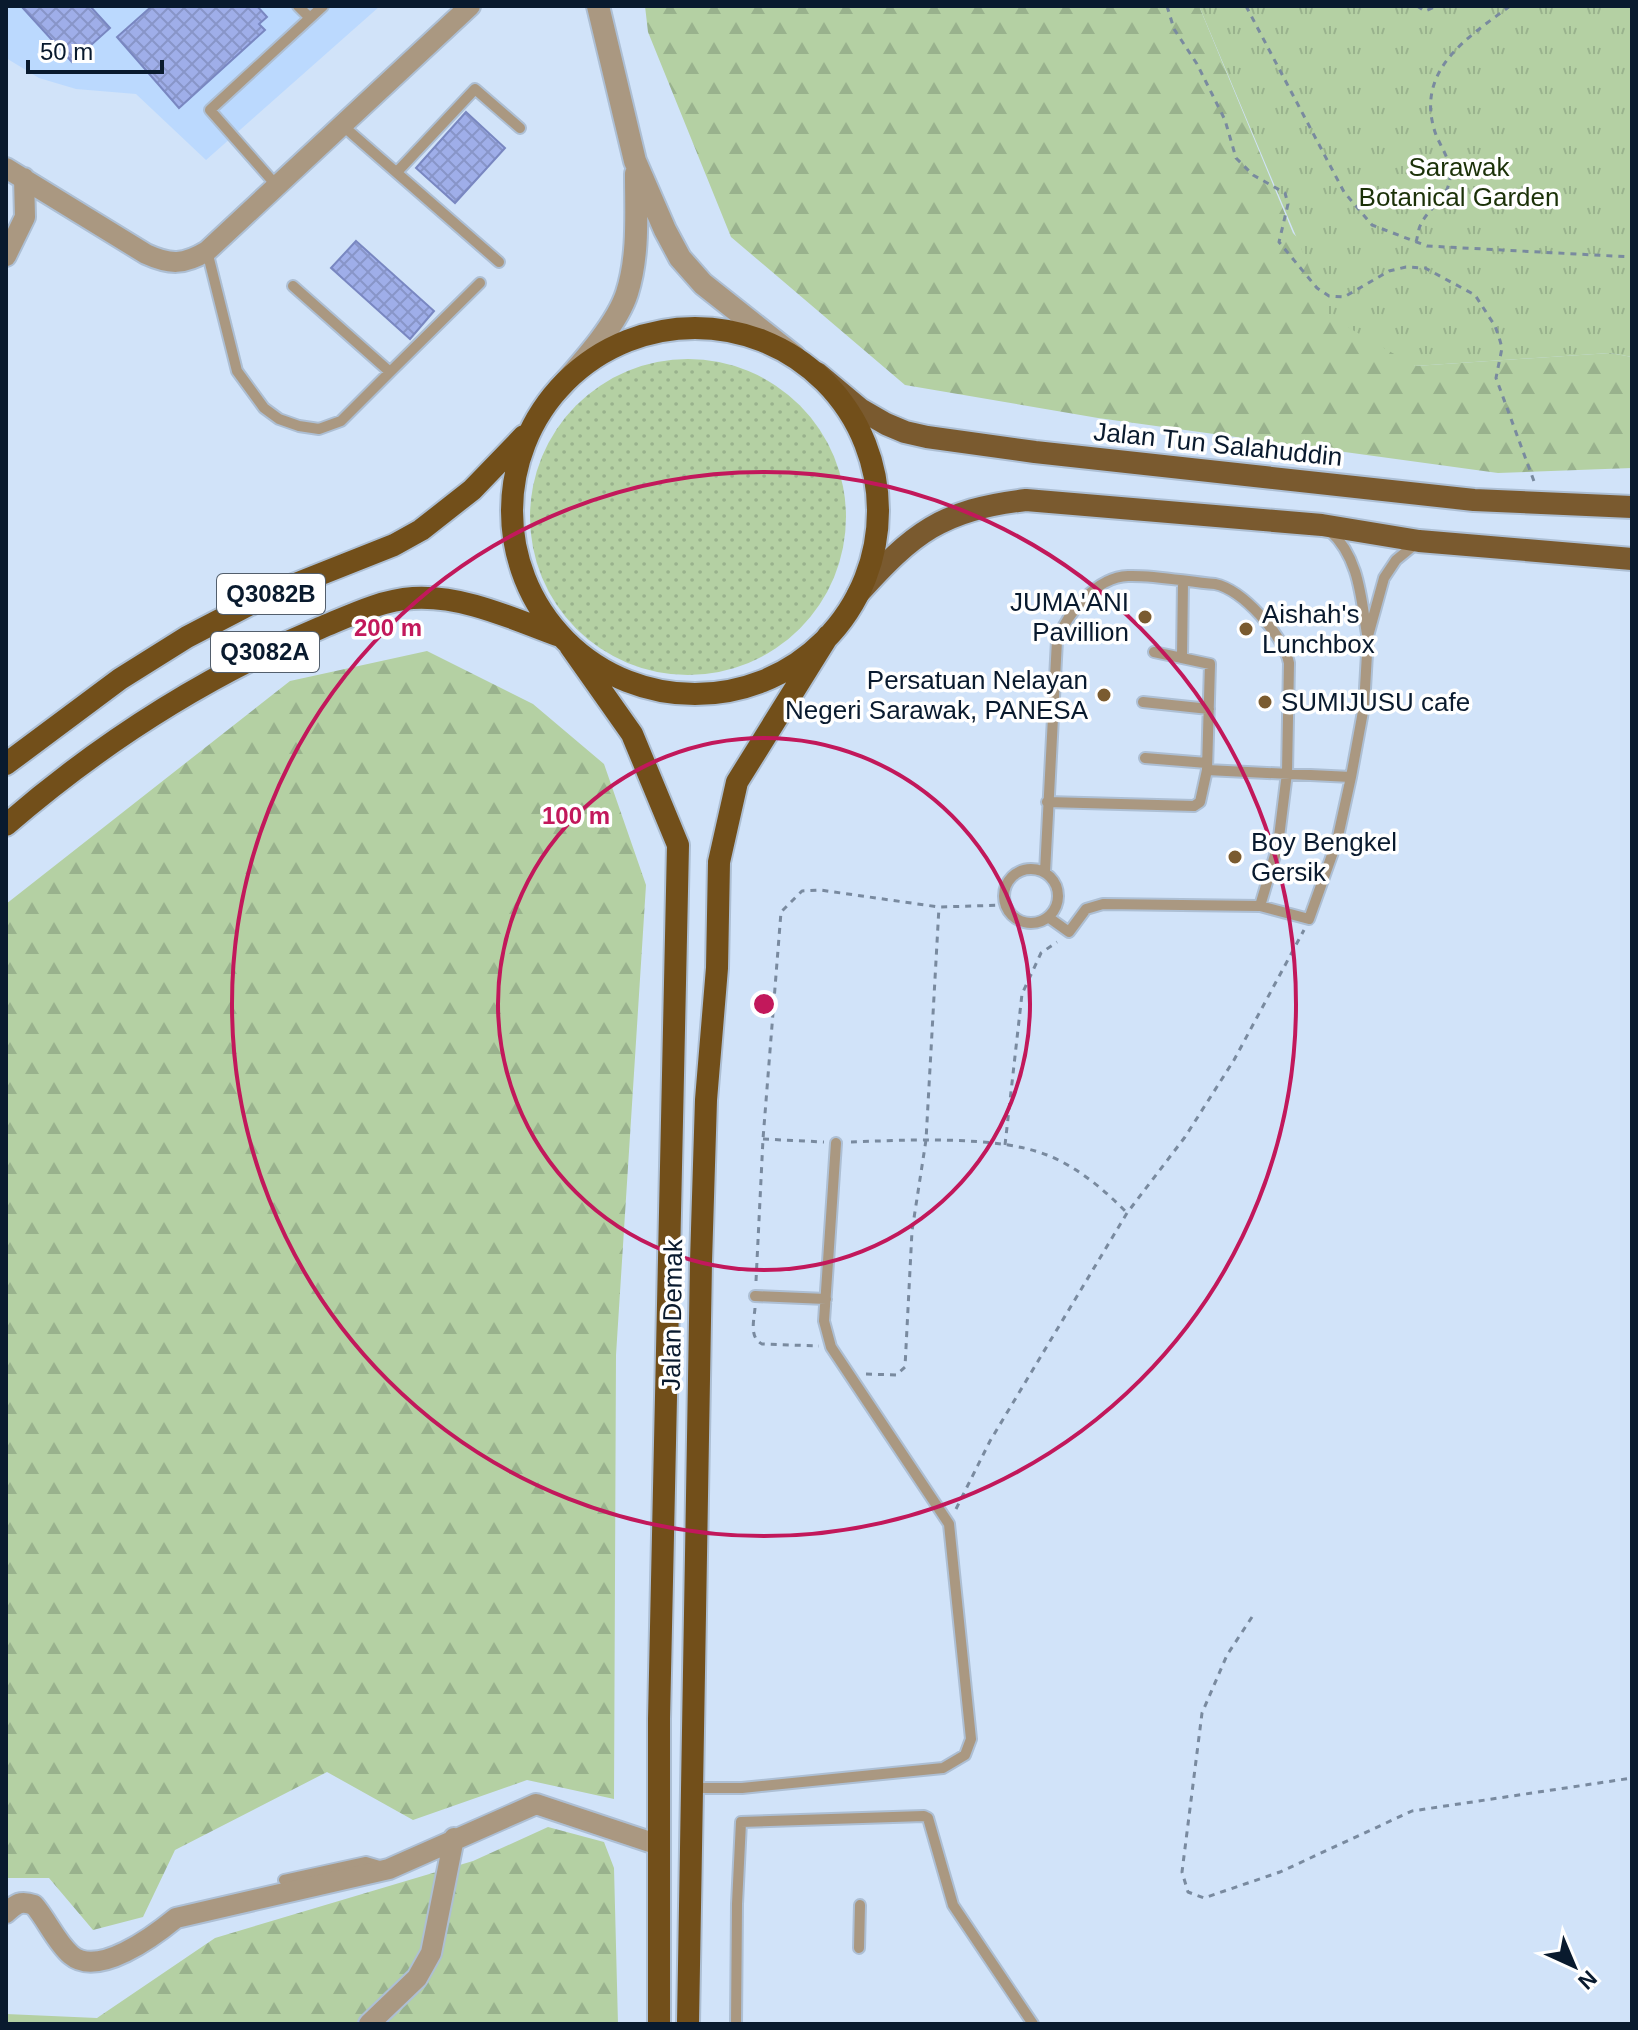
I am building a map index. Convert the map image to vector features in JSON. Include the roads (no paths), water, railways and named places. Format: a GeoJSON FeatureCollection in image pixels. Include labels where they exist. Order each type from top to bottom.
{"type":"FeatureCollection","features":[{"type":"Feature","properties":{"kind":"highway"},"geometry":{"type":"LineString","coordinates":[[532,427],[558,390],[578,370],[615,347],[670,329],[727,330],[755,337],[794,356],[817,373],[838,395],[855,420],[875,476],[878,507],[876,537],[858,594],[828,636],[804,657],[770,678],[732,690],[701,694],[661,691],[623,680],[595,666],[565,642]]}},
{"type":"Feature","properties":{"kind":"highway","name":"Jalan Demak"},"geometry":{"type":"LineString","coordinates":[[532,427],[521,453],[511,509],[519,564],[543,615],[632,734],[678,845],[659,1845],[659,2024]]}},
{"type":"Feature","properties":{"kind":"highway","name":"Q3082B"},"geometry":{"type":"LineString","coordinates":[[6,764],[120,679],[187,637],[268,595],[394,545],[421,530],[472,490],[532,427]]}},
{"type":"Feature","properties":{"kind":"highway","name":"Q3082A"},"geometry":{"type":"LineString","coordinates":[[6,825],[100,749],[161,708],[265,651],[363,610],[411,598],[442,599],[476,606],[565,642]]}},
{"type":"Feature","properties":{"kind":"highway","name":"Jalan Demak"},"geometry":{"type":"LineString","coordinates":[[688,2024],[702,1247],[706,1100],[717,968],[719,862],[737,782],[828,636]]}},
{"type":"Feature","properties":{"kind":"main road","name":"Jalan Tun Salahuddin"},"geometry":{"type":"LineString","coordinates":[[817,373],[860,409],[905,432],[927,437],[1035,452],[1474,500],[1632,507]]}},
{"type":"Feature","properties":{"kind":"main road"},"geometry":{"type":"LineString","coordinates":[[858,594],[889,560],[919,534],[955,515],[985,505],[1026,500],[1322,525],[1419,541],[1632,559]]}},
{"type":"Feature","properties":{"kind":"street"},"geometry":{"type":"LineString","coordinates":[[15,173],[146,254],[165,263],[192,260],[207,251],[470,6]]}},
{"type":"Feature","properties":{"kind":"street"},"geometry":{"type":"LineString","coordinates":[[598,6],[635,161],[680,258],[703,284],[794,356]]}},
{"type":"Feature","properties":{"kind":"street"},"geometry":{"type":"LineString","coordinates":[[558,390],[593,349],[627,294],[636,235],[635,161]]}},
{"type":"Feature","properties":{"kind":"street"},"geometry":{"type":"LineString","coordinates":[[6,256],[25,217],[15,173]]}},
{"type":"Feature","properties":{"kind":"street"},"geometry":{"type":"LineString","coordinates":[[6,1913],[17,1903],[34,1905],[69,1954],[80,1962],[95,1964],[155,1936],[176,1918],[389,1869],[536,1804],[659,1845]]}},
{"type":"Feature","properties":{"kind":"street"},"geometry":{"type":"LineString","coordinates":[[369,2024],[417,1978],[431,1953],[454,1838]]}},
{"type":"Feature","properties":{"kind":"lane"},"geometry":{"type":"LineString","coordinates":[[298,6],[310,18]]}},
{"type":"Feature","properties":{"kind":"lane"},"geometry":{"type":"LineString","coordinates":[[276,185],[210,110],[323,6]]}},
{"type":"Feature","properties":{"kind":"lane"},"geometry":{"type":"LineString","coordinates":[[397,172],[475,89],[520,128]]}},
{"type":"Feature","properties":{"kind":"lane"},"geometry":{"type":"LineString","coordinates":[[342,125],[499,262]]}},
{"type":"Feature","properties":{"kind":"lane"},"geometry":{"type":"LineString","coordinates":[[207,251],[237,371],[264,408],[279,419],[319,429],[341,421],[480,283]]}},
{"type":"Feature","properties":{"kind":"lane"},"geometry":{"type":"LineString","coordinates":[[293,286],[390,372]]}},
{"type":"Feature","properties":{"kind":"lane"},"geometry":{"type":"LineString","coordinates":[[1322,525],[1351,557],[1368,636]]}},
{"type":"Feature","properties":{"kind":"lane"},"geometry":{"type":"LineString","coordinates":[[1048,917],[1069,932],[1086,909],[1103,904],[1260,906],[1309,919],[1337,841],[1364,706],[1368,636],[1384,578],[1396,560],[1419,541]]}},
{"type":"Feature","properties":{"kind":"lane"},"geometry":{"type":"LineString","coordinates":[[1045,872],[1057,640],[1064,624],[1099,585],[1125,575],[1227,586],[1241,596],[1286,649],[1289,663],[1287,773],[1278,845],[1260,906]]}},
{"type":"Feature","properties":{"kind":"lane"},"geometry":{"type":"LineString","coordinates":[[1182,657],[1183,581]]}},
{"type":"Feature","properties":{"kind":"lane"},"geometry":{"type":"LineString","coordinates":[[1047,802],[1194,806],[1203,798],[1210,664],[1154,652]]}},
{"type":"Feature","properties":{"kind":"lane"},"geometry":{"type":"LineString","coordinates":[[1143,702],[1209,709]]}},
{"type":"Feature","properties":{"kind":"lane"},"geometry":{"type":"LineString","coordinates":[[1145,758],[1351,777]]}},
{"type":"Feature","properties":{"kind":"lane"},"geometry":{"type":"LineString","coordinates":[[1027,869],[1045,872],[1058,894],[1048,917],[1032,923],[1016,918],[1006,905],[1004,896],[1010,878],[1027,869]]}},
{"type":"Feature","properties":{"kind":"lane"},"geometry":{"type":"LineString","coordinates":[[691,1788],[742,1788],[943,1768],[965,1755],[971,1739],[949,1524],[831,1347],[824,1321],[836,1143]]}},
{"type":"Feature","properties":{"kind":"lane"},"geometry":{"type":"LineString","coordinates":[[755,1296],[826,1299]]}},
{"type":"Feature","properties":{"kind":"lane"},"geometry":{"type":"LineString","coordinates":[[736,2024],[739,1825],[744,1821],[924,1816],[928,1818],[953,1905],[1033,2024]]}},
{"type":"Feature","properties":{"kind":"lane"},"geometry":{"type":"LineString","coordinates":[[284,1880],[366,1862],[389,1869]]}},
{"type":"Feature","properties":{"kind":"lane"},"geometry":{"type":"LineString","coordinates":[[859,1948],[860,1905]]}},
{"type":"Feature","properties":{"kind":"place","name":"JUMA'ANI Pavillion"},"geometry":{"type":"Point","coordinates":[1145,617]}},
{"type":"Feature","properties":{"kind":"place","name":"Aishah's Lunchbox"},"geometry":{"type":"Point","coordinates":[1246,629]}},
{"type":"Feature","properties":{"kind":"place","name":"Persatuan Nelayan Negeri Sarawak, PANESA"},"geometry":{"type":"Point","coordinates":[1104,695]}},
{"type":"Feature","properties":{"kind":"place","name":"SUMIJUSU cafe"},"geometry":{"type":"Point","coordinates":[1265,702]}},
{"type":"Feature","properties":{"kind":"place","name":"Boy Bengkel Gersik"},"geometry":{"type":"Point","coordinates":[1235,857]}},
{"type":"Feature","properties":{"kind":"park label","name":"Sarawak Botanical Garden"},"geometry":{"type":"Point","coordinates":[1459,182]}}]}
